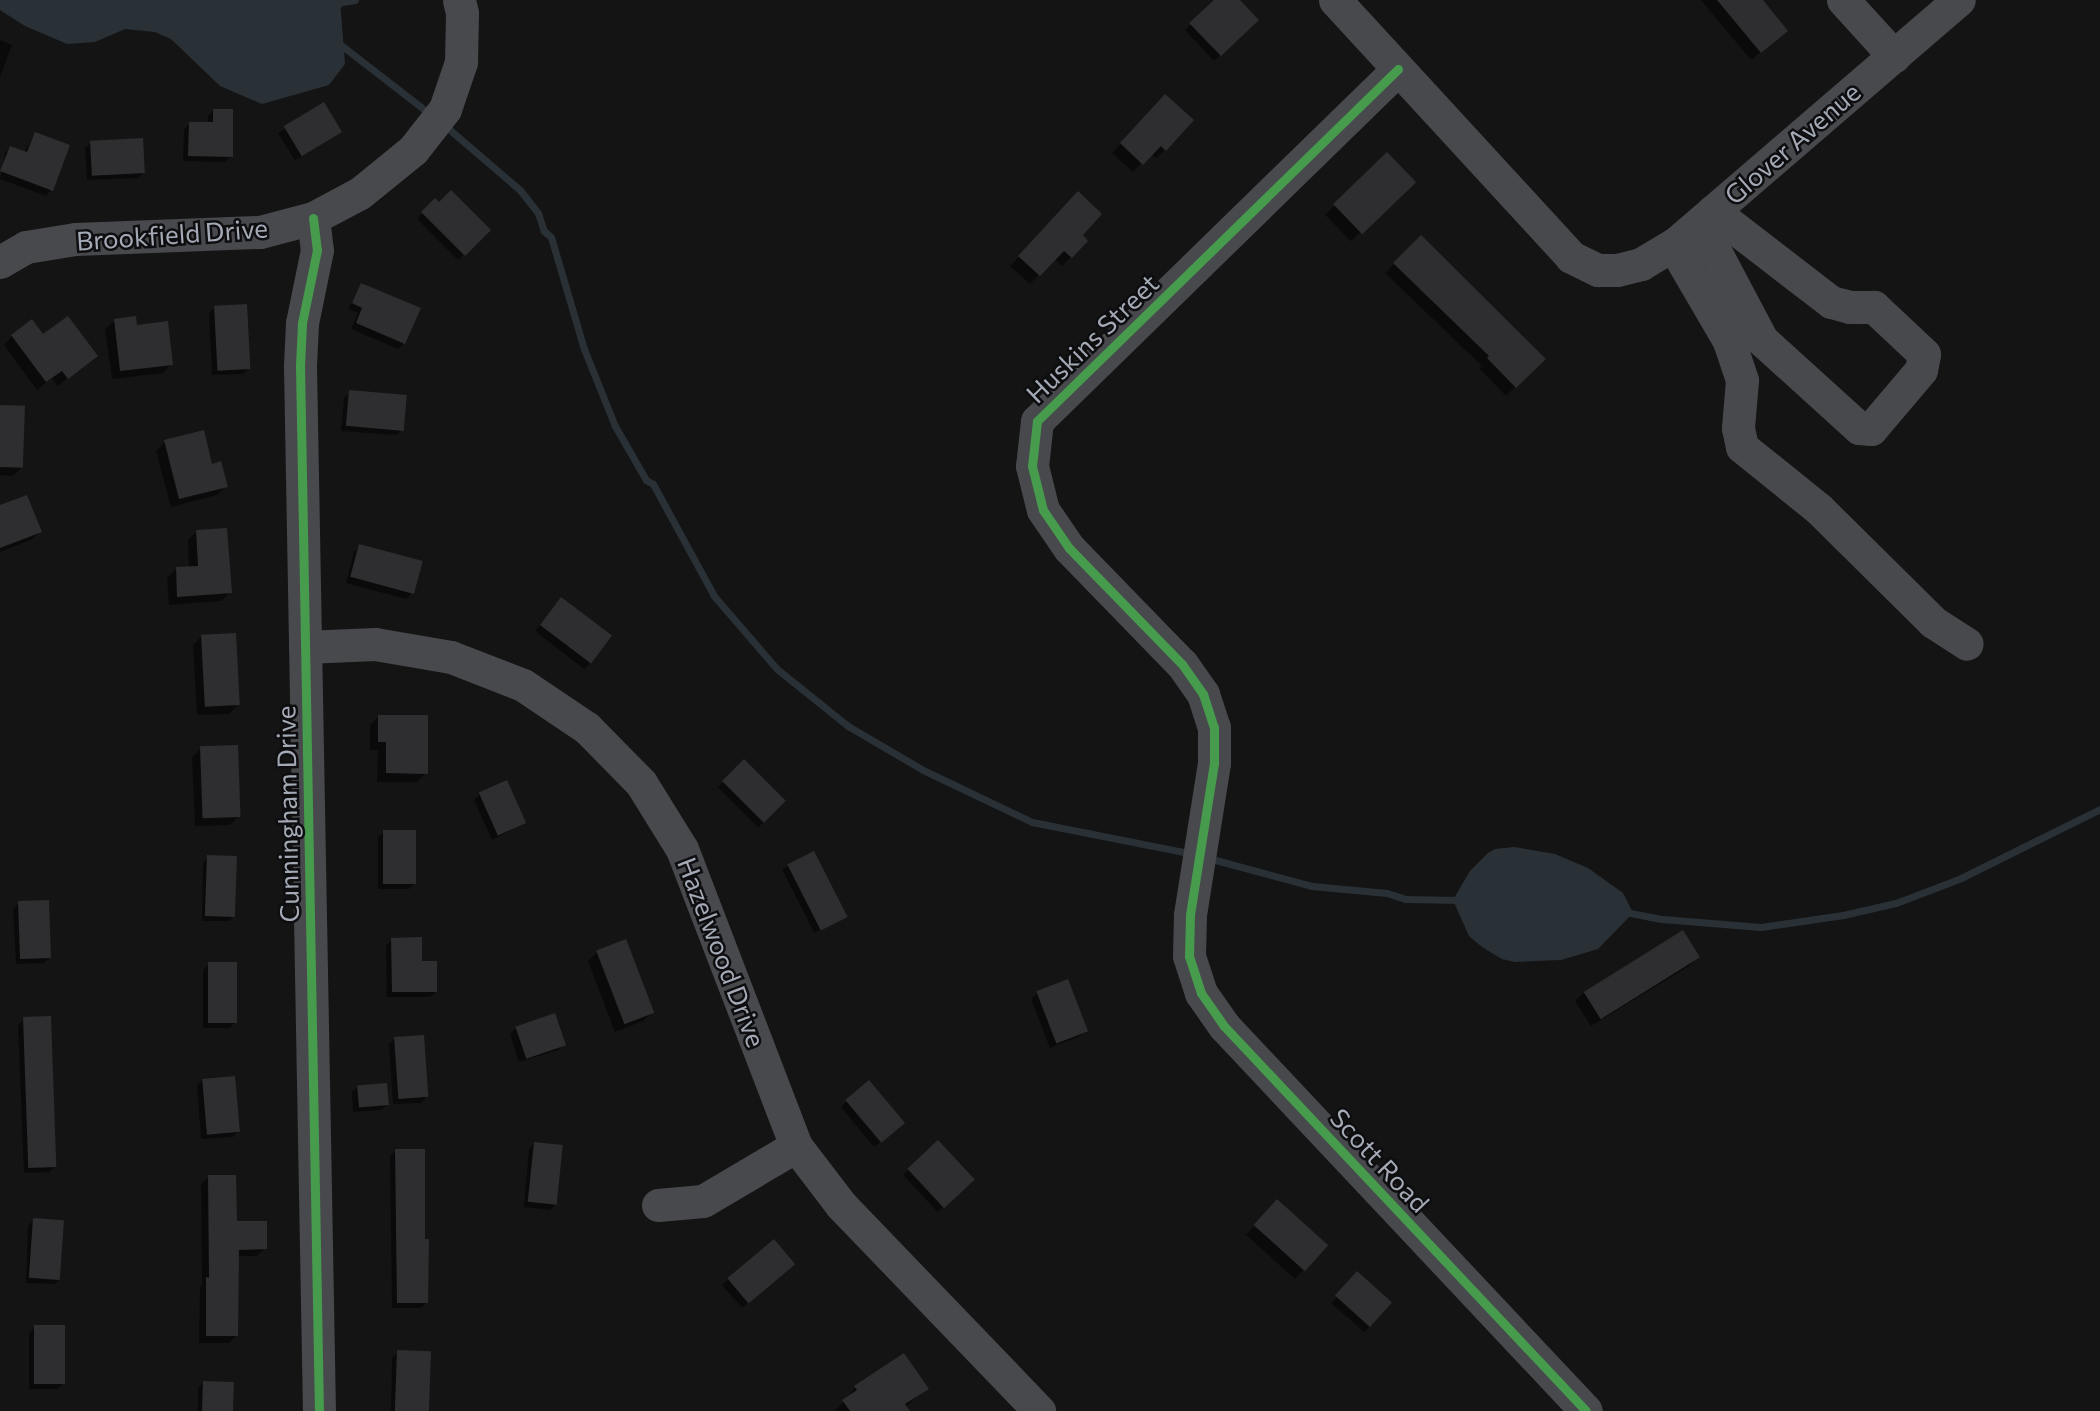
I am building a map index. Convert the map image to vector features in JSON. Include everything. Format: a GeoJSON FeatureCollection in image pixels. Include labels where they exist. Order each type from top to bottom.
{"type":"FeatureCollection","features":[{"type":"Feature","properties":{"kind":"street","name":"Brookfield Drive"},"geometry":{"type":"LineString","coordinates":[[0,262],[26,247],[75,239],[239,235],[313,218],[360,193],[402,161],[445,109],[461,62],[463,13],[459,0]]}},
{"type":"Feature","properties":{"kind":"street"},"geometry":{"type":"LineString","coordinates":[[1335,0],[1398,69]]}},
{"type":"Feature","properties":{"kind":"street"},"geometry":{"type":"LineString","coordinates":[[1843,0],[1894,56]]}},
{"type":"Feature","properties":{"kind":"street","name":"Glover Avenue"},"geometry":{"type":"LineString","coordinates":[[1398,69],[1571,257],[1598,270],[1617,270],[1641,264],[1693,228],[1959,0]]}},
{"type":"Feature","properties":{"kind":"street","name":"Huskins Street"},"geometry":{"type":"LineString","coordinates":[[1190,915],[1214,763],[1214,727],[1203,694],[1182,664],[1082,565],[1043,510],[1032,466],[1037,421],[1398,69]]}},
{"type":"Feature","properties":{"kind":"street","name":"Cunningham Drive"},"geometry":{"type":"LineString","coordinates":[[313,218],[317,250],[302,323],[300,366],[319,1411]]}},
{"type":"Feature","properties":{"kind":"street"},"geometry":{"type":"LineString","coordinates":[[1693,228],[1831,302],[1874,307],[1924,354],[1921,370],[1871,429],[1859,428],[1762,340],[1716,253],[1693,228]]}},
{"type":"Feature","properties":{"kind":"street"},"geometry":{"type":"LineString","coordinates":[[1693,228],[1742,380],[1738,428],[1742,447],[1819,509],[1933,622],[1966,644]]}},
{"type":"Feature","properties":{"kind":"street","name":"Hazelwood Drive"},"geometry":{"type":"LineString","coordinates":[[304,647],[375,644],[451,657],[523,685],[587,728],[641,783],[682,849],[796,1146],[841,1205],[1039,1411]]}},
{"type":"Feature","properties":{"kind":"street","name":"Scott Road"},"geometry":{"type":"LineString","coordinates":[[1190,915],[1189,956],[1201,993],[1224,1026],[1586,1411]]}},
{"type":"Feature","properties":{"kind":"street"},"geometry":{"type":"LineString","coordinates":[[658,1205],[703,1201],[796,1146]]}},
{"type":"Feature","properties":{"kind":"shaded area"},"geometry":{"type":"Polygon","coordinates":[[[0,0],[340,0],[345,64],[329,85],[262,104],[220,86],[171,39],[155,32],[125,29],[95,42],[67,44],[25,26],[0,10],[0,0]]]}},
{"type":"Feature","properties":{"kind":"shaded area"},"geometry":{"type":"Polygon","coordinates":[[[1514,847],[1555,854],[1588,868],[1623,893],[1633,913],[1598,949],[1561,960],[1515,962],[1502,959],[1469,936],[1453,900],[1470,871],[1488,853],[1495,849],[1514,847]]]}},
{"type":"Feature","properties":{"kind":"building"},"geometry":{"type":"Polygon","coordinates":[[[1214,0],[1240,0],[1259,20],[1221,56],[1189,23],[1214,0]]]}},
{"type":"Feature","properties":{"kind":"building"},"geometry":{"type":"Polygon","coordinates":[[[1717,0],[1763,0],[1788,31],[1761,53],[1717,0]]]}},
{"type":"Feature","properties":{"kind":"building"},"geometry":{"type":"Polygon","coordinates":[[[1165,94],[1194,120],[1166,151],[1161,146],[1143,165],[1120,143],[1165,94]]]}},
{"type":"Feature","properties":{"kind":"building"},"geometry":{"type":"Polygon","coordinates":[[[324,102],[342,132],[302,156],[284,126],[324,102]]]}},
{"type":"Feature","properties":{"kind":"building"},"geometry":{"type":"Polygon","coordinates":[[[213,109],[233,109],[233,157],[188,156],[189,122],[213,122],[213,109]]]}},
{"type":"Feature","properties":{"kind":"building"},"geometry":{"type":"Polygon","coordinates":[[[35,132],[70,145],[53,191],[0,171],[10,146],[27,152],[35,132]]]}},
{"type":"Feature","properties":{"kind":"building"},"geometry":{"type":"Polygon","coordinates":[[[143,138],[145,173],[92,176],[90,141],[143,138]]]}},
{"type":"Feature","properties":{"kind":"building"},"geometry":{"type":"Polygon","coordinates":[[[1387,152],[1416,182],[1362,234],[1333,204],[1387,152]]]}},
{"type":"Feature","properties":{"kind":"building"},"geometry":{"type":"Polygon","coordinates":[[[451,190],[491,230],[465,256],[421,212],[435,198],[439,202],[451,190]]]}},
{"type":"Feature","properties":{"kind":"building"},"geometry":{"type":"Polygon","coordinates":[[[1078,191],[1102,214],[1083,235],[1088,241],[1072,258],[1064,251],[1040,276],[1018,256],[1078,191]]]}},
{"type":"Feature","properties":{"kind":"building"},"geometry":{"type":"Polygon","coordinates":[[[1421,235],[1546,359],[1516,388],[1487,358],[1489,356],[1393,263],[1421,235]]]}},
{"type":"Feature","properties":{"kind":"building"},"geometry":{"type":"Polygon","coordinates":[[[361,283],[421,308],[405,344],[356,323],[362,308],[352,303],[361,283]]]}},
{"type":"Feature","properties":{"kind":"building"},"geometry":{"type":"Polygon","coordinates":[[[247,304],[250,369],[217,371],[214,306],[247,304]]]}},
{"type":"Feature","properties":{"kind":"building"},"geometry":{"type":"Polygon","coordinates":[[[68,316],[98,356],[68,379],[62,371],[46,382],[11,335],[32,319],[43,334],[68,316]]]}},
{"type":"Feature","properties":{"kind":"building"},"geometry":{"type":"Polygon","coordinates":[[[136,316],[137,325],[168,321],[173,365],[120,371],[114,319],[136,316]]]}},
{"type":"Feature","properties":{"kind":"building"},"geometry":{"type":"Polygon","coordinates":[[[349,390],[407,395],[404,431],[346,426],[349,390]]]}},
{"type":"Feature","properties":{"kind":"building"},"geometry":{"type":"Polygon","coordinates":[[[0,405],[25,406],[23,468],[0,467],[0,405]]]}},
{"type":"Feature","properties":{"kind":"building"},"geometry":{"type":"Polygon","coordinates":[[[204,430],[212,464],[221,461],[228,487],[179,499],[164,440],[204,430]]]}},
{"type":"Feature","properties":{"kind":"building"},"geometry":{"type":"Polygon","coordinates":[[[27,495],[42,532],[0,548],[0,505],[27,495]]]}},
{"type":"Feature","properties":{"kind":"building"},"geometry":{"type":"Polygon","coordinates":[[[227,528],[232,593],[177,597],[176,567],[198,566],[196,530],[227,528]]]}},
{"type":"Feature","properties":{"kind":"building"},"geometry":{"type":"Polygon","coordinates":[[[359,544],[423,561],[414,594],[350,577],[359,544]]]}},
{"type":"Feature","properties":{"kind":"building"},"geometry":{"type":"Polygon","coordinates":[[[561,597],[612,636],[591,663],[540,625],[561,597]]]}},
{"type":"Feature","properties":{"kind":"building"},"geometry":{"type":"Polygon","coordinates":[[[236,633],[240,705],[205,707],[201,635],[236,633]]]}},
{"type":"Feature","properties":{"kind":"building"},"geometry":{"type":"Polygon","coordinates":[[[378,715],[428,715],[428,774],[386,773],[386,742],[378,742],[378,715]]]}},
{"type":"Feature","properties":{"kind":"building"},"geometry":{"type":"Polygon","coordinates":[[[238,745],[241,817],[203,818],[200,746],[238,745]]]}},
{"type":"Feature","properties":{"kind":"building"},"geometry":{"type":"Polygon","coordinates":[[[744,759],[786,801],[764,823],[722,781],[744,759]]]}},
{"type":"Feature","properties":{"kind":"building"},"geometry":{"type":"Polygon","coordinates":[[[507,780],[526,823],[498,836],[479,793],[507,780]]]}},
{"type":"Feature","properties":{"kind":"building"},"geometry":{"type":"Polygon","coordinates":[[[383,830],[416,830],[416,884],[383,884],[383,830]]]}},
{"type":"Feature","properties":{"kind":"building"},"geometry":{"type":"Polygon","coordinates":[[[814,851],[848,917],[821,931],[787,865],[814,851]]]}},
{"type":"Feature","properties":{"kind":"building"},"geometry":{"type":"Polygon","coordinates":[[[207,855],[237,856],[235,917],[205,916],[207,855]]]}},
{"type":"Feature","properties":{"kind":"building"},"geometry":{"type":"Polygon","coordinates":[[[49,900],[51,958],[20,959],[18,901],[49,900]]]}},
{"type":"Feature","properties":{"kind":"building"},"geometry":{"type":"Polygon","coordinates":[[[1683,930],[1700,957],[1601,1019],[1584,992],[1683,930]]]}},
{"type":"Feature","properties":{"kind":"building"},"geometry":{"type":"Polygon","coordinates":[[[422,937],[422,961],[437,961],[437,992],[392,992],[391,938],[422,937]]]}},
{"type":"Feature","properties":{"kind":"building"},"geometry":{"type":"Polygon","coordinates":[[[626,939],[654,1013],[624,1024],[596,950],[626,939]]]}},
{"type":"Feature","properties":{"kind":"building"},"geometry":{"type":"Polygon","coordinates":[[[208,962],[237,962],[237,1023],[208,1023],[208,962]]]}},
{"type":"Feature","properties":{"kind":"building"},"geometry":{"type":"Polygon","coordinates":[[[1068,979],[1088,1031],[1056,1043],[1036,991],[1068,979]]]}},
{"type":"Feature","properties":{"kind":"building"},"geometry":{"type":"Polygon","coordinates":[[[555,1013],[566,1045],[526,1059],[515,1027],[555,1013]]]}},
{"type":"Feature","properties":{"kind":"building"},"geometry":{"type":"Polygon","coordinates":[[[51,1016],[56,1167],[28,1168],[23,1017],[51,1016]]]}},
{"type":"Feature","properties":{"kind":"building"},"geometry":{"type":"Polygon","coordinates":[[[424,1035],[428,1097],[398,1099],[394,1037],[424,1035]]]}},
{"type":"Feature","properties":{"kind":"building"},"geometry":{"type":"Polygon","coordinates":[[[235,1076],[240,1132],[207,1135],[202,1079],[235,1076]]]}},
{"type":"Feature","properties":{"kind":"building"},"geometry":{"type":"Polygon","coordinates":[[[869,1080],[905,1123],[881,1143],[845,1100],[869,1080]]]}},
{"type":"Feature","properties":{"kind":"building"},"geometry":{"type":"Polygon","coordinates":[[[387,1083],[389,1105],[359,1108],[357,1086],[387,1083]]]}},
{"type":"Feature","properties":{"kind":"building"},"geometry":{"type":"Polygon","coordinates":[[[938,1140],[975,1179],[944,1208],[907,1169],[938,1140]]]}},
{"type":"Feature","properties":{"kind":"building"},"geometry":{"type":"Polygon","coordinates":[[[534,1142],[563,1145],[557,1205],[528,1202],[534,1142]]]}},
{"type":"Feature","properties":{"kind":"building"},"geometry":{"type":"Polygon","coordinates":[[[395,1149],[425,1149],[425,1239],[429,1239],[428,1303],[397,1303],[395,1149]]]}},
{"type":"Feature","properties":{"kind":"building"},"geometry":{"type":"Polygon","coordinates":[[[208,1175],[236,1175],[237,1221],[267,1221],[267,1249],[239,1250],[238,1336],[206,1336],[206,1277],[209,1278],[208,1175]]]}},
{"type":"Feature","properties":{"kind":"building"},"geometry":{"type":"Polygon","coordinates":[[[1277,1199],[1328,1245],[1305,1271],[1254,1225],[1277,1199]]]}},
{"type":"Feature","properties":{"kind":"building"},"geometry":{"type":"Polygon","coordinates":[[[33,1218],[64,1220],[60,1280],[29,1278],[33,1218]]]}},
{"type":"Feature","properties":{"kind":"building"},"geometry":{"type":"Polygon","coordinates":[[[774,1239],[795,1264],[748,1303],[727,1278],[774,1239]]]}},
{"type":"Feature","properties":{"kind":"building"},"geometry":{"type":"Polygon","coordinates":[[[1357,1271],[1392,1302],[1370,1327],[1335,1296],[1357,1271]]]}},
{"type":"Feature","properties":{"kind":"building"},"geometry":{"type":"Polygon","coordinates":[[[34,1325],[65,1325],[65,1384],[34,1384],[34,1325]]]}},
{"type":"Feature","properties":{"kind":"building"},"geometry":{"type":"Polygon","coordinates":[[[397,1350],[431,1351],[429,1411],[395,1411],[397,1350]]]}},
{"type":"Feature","properties":{"kind":"building"},"geometry":{"type":"Polygon","coordinates":[[[904,1353],[929,1389],[905,1404],[910,1411],[850,1411],[842,1400],[857,1390],[854,1386],[904,1353]]]}},
{"type":"Feature","properties":{"kind":"building"},"geometry":{"type":"Polygon","coordinates":[[[203,1381],[234,1382],[233,1411],[202,1411],[203,1381]]]}},
{"type":"Feature","properties":{"kind":"waterway"},"geometry":{"type":"LineString","coordinates":[[336,6],[355,0]]}},
{"type":"Feature","properties":{"kind":"waterway"},"geometry":{"type":"LineString","coordinates":[[337,42],[430,114]]}},
{"type":"Feature","properties":{"kind":"waterway"},"geometry":{"type":"LineString","coordinates":[[443,124],[520,190],[538,213],[544,231],[551,237],[584,349],[615,426],[646,480],[653,484],[714,596],[777,669],[848,726],[923,770],[1032,822],[1193,854]]}},
{"type":"Feature","properties":{"kind":"waterway"},"geometry":{"type":"LineString","coordinates":[[1625,912],[1662,919],[1761,927],[1843,915],[1896,903],[1961,878],[2100,809]]}},
{"type":"Feature","properties":{"kind":"waterway"},"geometry":{"type":"LineString","coordinates":[[1208,858],[1312,886],[1387,893],[1405,899],[1460,900]]}},
{"type":"Feature","properties":{"kind":"cycle path"},"geometry":{"type":"LineString","coordinates":[[1398,69],[1037,421],[1032,466],[1043,510],[1069,548],[1182,664],[1203,694],[1214,727],[1214,763],[1190,915],[1189,956],[1201,993],[1224,1026],[1586,1411]]}},
{"type":"Feature","properties":{"kind":"cycle path"},"geometry":{"type":"LineString","coordinates":[[313,218],[317,250],[302,323],[300,366],[319,1411]]}}]}
